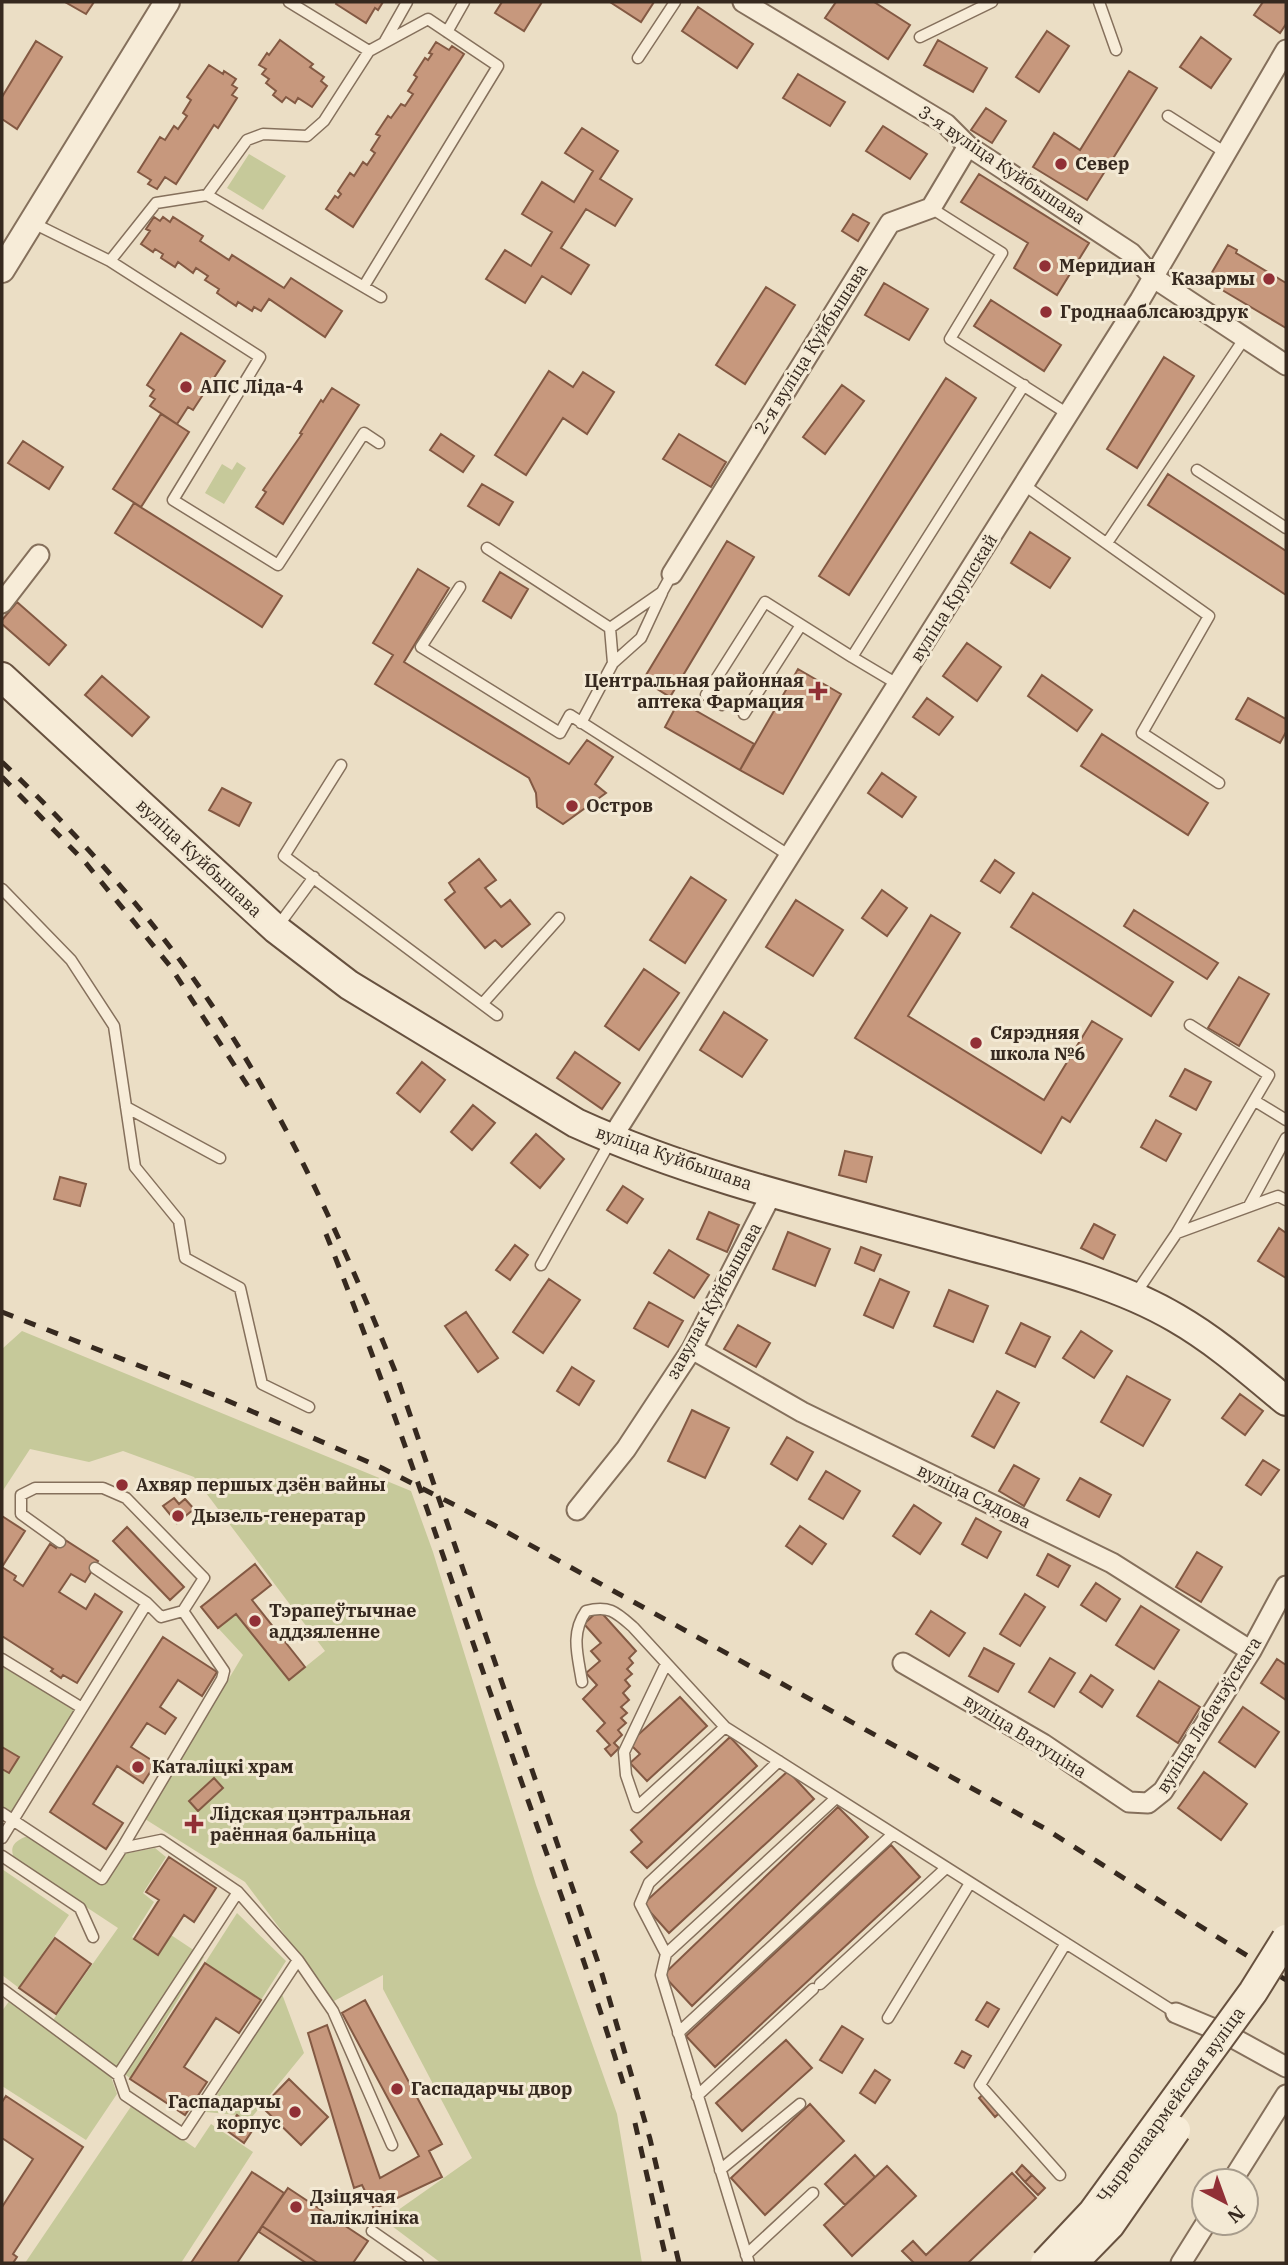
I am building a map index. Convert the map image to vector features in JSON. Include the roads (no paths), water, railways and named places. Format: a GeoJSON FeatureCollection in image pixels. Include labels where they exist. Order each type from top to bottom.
{"type":"FeatureCollection","features":[{"type":"Feature","properties":{"kind":"main road","name":"вуліца Куйбышава"},"geometry":{"type":"LineString","coordinates":[[2,677],[276,929],[349,985],[576,1123],[611,1139],[681,1163],[1033,1263],[1133,1296],[1177,1318],[1215,1344],[1286,1401]]}},
{"type":"Feature","properties":{"kind":"main road","name":"Чырвонаармейская вуліца"},"geometry":{"type":"LineString","coordinates":[[1045,2263],[1093,2212],[1254,1992],[1286,1939]]}},
{"type":"Feature","properties":{"kind":"main road","name":"Чырвонаармейская вуліца"},"geometry":{"type":"LineString","coordinates":[[1073,2263],[1110,2225],[1286,1971]]}},
{"type":"Feature","properties":{"kind":"street"},"geometry":{"type":"LineString","coordinates":[[2,270],[12,247],[31,222],[167,2]]}},
{"type":"Feature","properties":{"kind":"street","name":"3-я вуліца Куйбышава"},"geometry":{"type":"LineString","coordinates":[[743,2],[946,124],[968,146],[1130,253],[1154,278],[1286,365]]}},
{"type":"Feature","properties":{"kind":"street","name":"вуліца Крупскай"},"geometry":{"type":"LineString","coordinates":[[611,1139],[1154,278],[1286,50]]}},
{"type":"Feature","properties":{"kind":"street"},"geometry":{"type":"LineString","coordinates":[[931,208],[968,146]]}},
{"type":"Feature","properties":{"kind":"street","name":"2-я вуліца Куйбышава"},"geometry":{"type":"LineString","coordinates":[[672,574],[890,223],[931,208]]}},
{"type":"Feature","properties":{"kind":"street"},"geometry":{"type":"LineString","coordinates":[[2,603],[39,555]]}},
{"type":"Feature","properties":{"kind":"street","name":"завулак Куйбышава"},"geometry":{"type":"LineString","coordinates":[[577,1510],[626,1449],[692,1349],[773,1191]]}},
{"type":"Feature","properties":{"kind":"street","name":"вуліца Сядова"},"geometry":{"type":"LineString","coordinates":[[692,1349],[802,1412],[1112,1563],[1251,1651]]}},
{"type":"Feature","properties":{"kind":"street","name":"вуліца Лабачэўскага"},"geometry":{"type":"LineString","coordinates":[[1148,1803],[1163,1791],[1251,1651],[1286,1586]]}},
{"type":"Feature","properties":{"kind":"street","name":"вуліца Ватуціна"},"geometry":{"type":"LineString","coordinates":[[903,1663],[1044,1744],[1129,1802],[1148,1803]]}},
{"type":"Feature","properties":{"kind":"street"},"geometry":{"type":"LineString","coordinates":[[1176,2012],[1224,2032],[1286,2067]]}},
{"type":"Feature","properties":{"kind":"street"},"geometry":{"type":"LineString","coordinates":[[1241,2167],[1286,2095]]}},
{"type":"Feature","properties":{"kind":"street"},"geometry":{"type":"LineString","coordinates":[[1181,2263],[1197,2237]]}},
{"type":"Feature","properties":{"kind":"lane"},"geometry":{"type":"LineString","coordinates":[[289,2],[369,51]]}},
{"type":"Feature","properties":{"kind":"lane"},"geometry":{"type":"LineString","coordinates":[[385,42],[407,2]]}},
{"type":"Feature","properties":{"kind":"lane"},"geometry":{"type":"LineString","coordinates":[[447,32],[464,2]]}},
{"type":"Feature","properties":{"kind":"lane"},"geometry":{"type":"LineString","coordinates":[[638,58],[675,2]]}},
{"type":"Feature","properties":{"kind":"lane"},"geometry":{"type":"LineString","coordinates":[[920,37],[992,2]]}},
{"type":"Feature","properties":{"kind":"lane"},"geometry":{"type":"LineString","coordinates":[[1099,2],[1116,50]]}},
{"type":"Feature","properties":{"kind":"lane"},"geometry":{"type":"LineString","coordinates":[[207,195],[247,139],[262,134],[307,136],[324,121],[369,51],[428,19],[498,65],[364,286]]}},
{"type":"Feature","properties":{"kind":"lane"},"geometry":{"type":"LineString","coordinates":[[1168,116],[1227,153]]}},
{"type":"Feature","properties":{"kind":"lane"},"geometry":{"type":"LineString","coordinates":[[110,261],[156,203],[207,195],[381,297]]}},
{"type":"Feature","properties":{"kind":"lane"},"geometry":{"type":"LineString","coordinates":[[931,208],[1002,253],[950,339],[1068,414]]}},
{"type":"Feature","properties":{"kind":"lane"},"geometry":{"type":"LineString","coordinates":[[31,222],[110,261],[260,357],[173,500],[278,565],[363,433],[379,443]]}},
{"type":"Feature","properties":{"kind":"lane"},"geometry":{"type":"LineString","coordinates":[[1107,543],[1244,339]]}},
{"type":"Feature","properties":{"kind":"lane"},"geometry":{"type":"LineString","coordinates":[[852,657],[1024,385]]}},
{"type":"Feature","properties":{"kind":"lane"},"geometry":{"type":"LineString","coordinates":[[1197,470],[1286,528]]}},
{"type":"Feature","properties":{"kind":"lane"},"geometry":{"type":"LineString","coordinates":[[1024,485],[1209,616],[1142,733],[1219,783]]}},
{"type":"Feature","properties":{"kind":"lane"},"geometry":{"type":"LineString","coordinates":[[487,548],[610,628]]}},
{"type":"Feature","properties":{"kind":"lane"},"geometry":{"type":"LineString","coordinates":[[581,723],[613,663],[641,638],[672,574]]}},
{"type":"Feature","properties":{"kind":"lane"},"geometry":{"type":"LineString","coordinates":[[460,587],[421,647],[560,733],[570,715],[790,856]]}},
{"type":"Feature","properties":{"kind":"lane"},"geometry":{"type":"LineString","coordinates":[[610,628],[662,592]]}},
{"type":"Feature","properties":{"kind":"lane"},"geometry":{"type":"LineString","coordinates":[[722,705],[706,695],[765,602],[899,685]]}},
{"type":"Feature","properties":{"kind":"lane"},"geometry":{"type":"LineString","coordinates":[[744,714],[801,625]]}},
{"type":"Feature","properties":{"kind":"lane"},"geometry":{"type":"LineString","coordinates":[[610,628],[613,663]]}},
{"type":"Feature","properties":{"kind":"lane"},"geometry":{"type":"LineString","coordinates":[[341,765],[284,856],[497,1015]]}},
{"type":"Feature","properties":{"kind":"lane"},"geometry":{"type":"LineString","coordinates":[[276,929],[314,877]]}},
{"type":"Feature","properties":{"kind":"lane"},"geometry":{"type":"LineString","coordinates":[[2,889],[71,960],[114,1026],[135,1167],[180,1221],[186,1258],[240,1287],[262,1384],[309,1407]]}},
{"type":"Feature","properties":{"kind":"lane"},"geometry":{"type":"LineString","coordinates":[[483,1003],[559,918]]}},
{"type":"Feature","properties":{"kind":"lane"},"geometry":{"type":"LineString","coordinates":[[1133,1296],[1176,1234],[1269,1075],[1190,1025]]}},
{"type":"Feature","properties":{"kind":"lane"},"geometry":{"type":"LineString","coordinates":[[1255,1101],[1286,1120]]}},
{"type":"Feature","properties":{"kind":"lane"},"geometry":{"type":"LineString","coordinates":[[126,1107],[220,1158]]}},
{"type":"Feature","properties":{"kind":"lane"},"geometry":{"type":"LineString","coordinates":[[1249,1206],[1286,1138]]}},
{"type":"Feature","properties":{"kind":"lane"},"geometry":{"type":"LineString","coordinates":[[541,1265],[611,1139]]}},
{"type":"Feature","properties":{"kind":"lane"},"geometry":{"type":"LineString","coordinates":[[1176,1234],[1278,1196],[1286,1200]]}},
{"type":"Feature","properties":{"kind":"lane"},"geometry":{"type":"LineString","coordinates":[[60,1542],[20,1514],[21,1494],[35,1488],[103,1488],[126,1498],[204,1578],[183,1611],[161,1617],[94,1567]]}},
{"type":"Feature","properties":{"kind":"lane"},"geometry":{"type":"LineString","coordinates":[[2,1838],[147,1604]]}},
{"type":"Feature","properties":{"kind":"lane"},"geometry":{"type":"LineString","coordinates":[[582,1682],[576,1635],[578,1623],[586,1611],[602,1607],[625,1620],[725,1727],[1176,2012]]}},
{"type":"Feature","properties":{"kind":"lane"},"geometry":{"type":"LineString","coordinates":[[2,1813],[102,1879],[222,1679],[224,1671],[183,1611]]}},
{"type":"Feature","properties":{"kind":"lane"},"geometry":{"type":"LineString","coordinates":[[2,1659],[82,1708]]}},
{"type":"Feature","properties":{"kind":"lane"},"geometry":{"type":"LineString","coordinates":[[667,1664],[624,1752],[626,1775],[638,1807],[725,1727]]}},
{"type":"Feature","properties":{"kind":"lane"},"geometry":{"type":"LineString","coordinates":[[666,1954],[640,1904],[649,1884],[779,1762]]}},
{"type":"Feature","properties":{"kind":"lane"},"geometry":{"type":"LineString","coordinates":[[813,2193],[747,2259],[661,1975],[666,1954],[836,1798]]}},
{"type":"Feature","properties":{"kind":"lane"},"geometry":{"type":"LineString","coordinates":[[678,2033],[893,1834]]}},
{"type":"Feature","properties":{"kind":"lane"},"geometry":{"type":"LineString","coordinates":[[122,1848],[161,1840],[238,1892],[298,1960],[333,2011],[392,2145]]}},
{"type":"Feature","properties":{"kind":"lane"},"geometry":{"type":"LineString","coordinates":[[2,1856],[80,1908],[93,1937]]}},
{"type":"Feature","properties":{"kind":"lane"},"geometry":{"type":"LineString","coordinates":[[697,2096],[946,1868]]}},
{"type":"Feature","properties":{"kind":"lane"},"geometry":{"type":"LineString","coordinates":[[888,2018],[970,1882]]}},
{"type":"Feature","properties":{"kind":"lane"},"geometry":{"type":"LineString","coordinates":[[118,2076],[238,1892]]}},
{"type":"Feature","properties":{"kind":"lane"},"geometry":{"type":"LineString","coordinates":[[1060,2175],[980,2085],[1066,1943]]}},
{"type":"Feature","properties":{"kind":"lane"},"geometry":{"type":"LineString","coordinates":[[2,1989],[118,2076],[125,2095],[183,2134],[298,1960]]}},
{"type":"Feature","properties":{"kind":"lane"},"geometry":{"type":"LineString","coordinates":[[720,2170],[800,2104]]}},
{"type":"Feature","properties":{"kind":"lane"},"geometry":{"type":"LineString","coordinates":[[372,2231],[418,2263]]}},
{"type":"Feature","properties":{"kind":"railway"},"geometry":{"type":"LineString","coordinates":[[2,762],[65,824],[124,890],[206,996],[277,1114],[340,1241],[395,1371],[602,1974],[650,2139],[679,2263]]}},
{"type":"Feature","properties":{"kind":"railway"},"geometry":{"type":"LineString","coordinates":[[2,777],[85,862],[170,966],[253,1094]]}},
{"type":"Feature","properties":{"kind":"railway"},"geometry":{"type":"LineString","coordinates":[[326,1234],[411,1462],[625,2089]]}},
{"type":"Feature","properties":{"kind":"railway"},"geometry":{"type":"LineString","coordinates":[[2,1312],[219,1397],[382,1468],[492,1524],[1044,1828],[1286,1980]]}},
{"type":"Feature","properties":{"kind":"railway"},"geometry":{"type":"LineString","coordinates":[[635,2123],[667,2263]]}},
{"type":"Feature","properties":{"kind":"place","name":"Север"},"geometry":{"type":"Point","coordinates":[1061,164]}},
{"type":"Feature","properties":{"kind":"place","name":"Меридиан"},"geometry":{"type":"Point","coordinates":[1045,266]}},
{"type":"Feature","properties":{"kind":"place","name":"Казармы"},"geometry":{"type":"Point","coordinates":[1269,279]}},
{"type":"Feature","properties":{"kind":"place","name":"Гроднааблсаюздрук"},"geometry":{"type":"Point","coordinates":[1046,312]}},
{"type":"Feature","properties":{"kind":"place","name":"АПС Ліда-4"},"geometry":{"type":"Point","coordinates":[186,387]}},
{"type":"Feature","properties":{"kind":"place","name":"Центральная районная аптека Фармация"},"geometry":{"type":"Point","coordinates":[818,691]}},
{"type":"Feature","properties":{"kind":"place","name":"Остров"},"geometry":{"type":"Point","coordinates":[572,806]}},
{"type":"Feature","properties":{"kind":"place","name":"Сярэдняя школа №6"},"geometry":{"type":"Point","coordinates":[976,1043]}},
{"type":"Feature","properties":{"kind":"place","name":"Ахвяр першых дзён вайны"},"geometry":{"type":"Point","coordinates":[122,1485]}},
{"type":"Feature","properties":{"kind":"place","name":"Дызель-генератар"},"geometry":{"type":"Point","coordinates":[178,1516]}},
{"type":"Feature","properties":{"kind":"place","name":"Тэрапеўтычнае аддзяленне"},"geometry":{"type":"Point","coordinates":[255,1621]}},
{"type":"Feature","properties":{"kind":"place","name":"Каталіцкі храм"},"geometry":{"type":"Point","coordinates":[138,1767]}},
{"type":"Feature","properties":{"kind":"place","name":"Лідская цэнтральная раённая бальніца"},"geometry":{"type":"Point","coordinates":[194,1824]}},
{"type":"Feature","properties":{"kind":"place","name":"Гаспадарчы двор"},"geometry":{"type":"Point","coordinates":[397,2089]}},
{"type":"Feature","properties":{"kind":"place","name":"Гаспадарчы корпус"},"geometry":{"type":"Point","coordinates":[295,2112]}},
{"type":"Feature","properties":{"kind":"place","name":"Дзіцячая паліклініка"},"geometry":{"type":"Point","coordinates":[296,2207]}}]}
